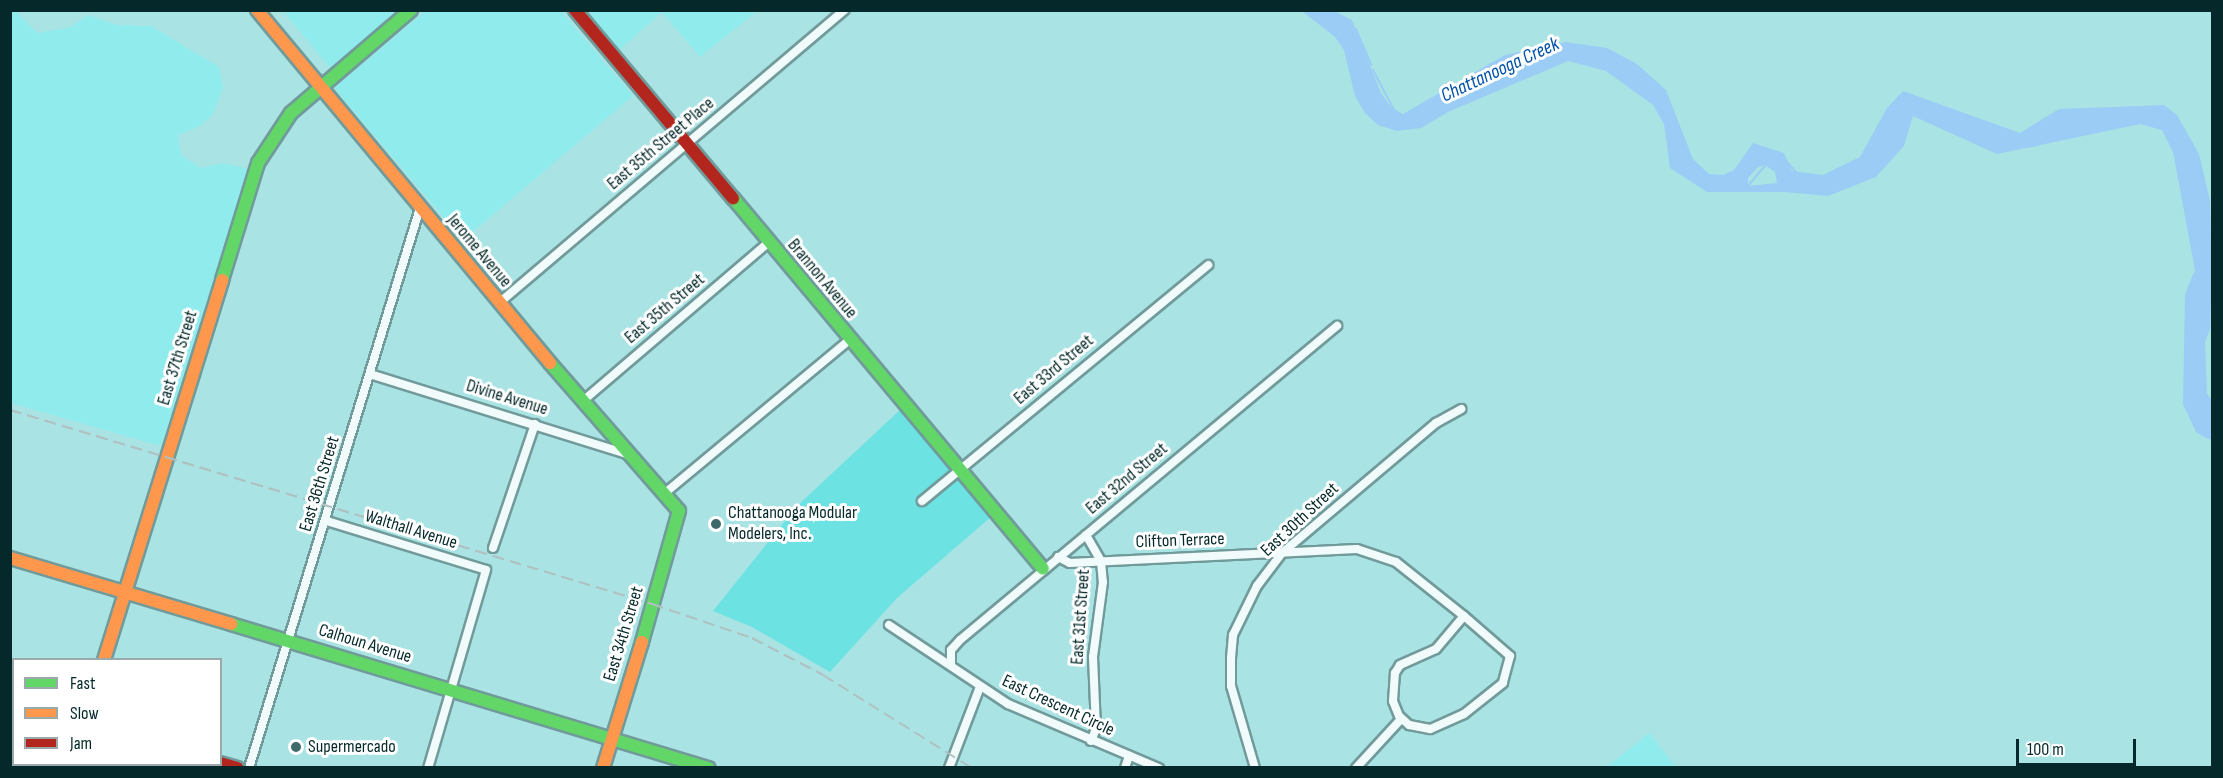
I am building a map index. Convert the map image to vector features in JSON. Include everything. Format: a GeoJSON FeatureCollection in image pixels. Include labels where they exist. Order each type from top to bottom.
{"type":"FeatureCollection","features":[{"type":"Feature","properties":{"kind":"main road","name":"Jerome Avenue"},"geometry":{"type":"LineString","coordinates":[[257,10],[499,303],[679,511]]}},
{"type":"Feature","properties":{"kind":"main road","name":"East 37th Street"},"geometry":{"type":"LineString","coordinates":[[105,658],[258,163],[291,113],[411,10]]}},
{"type":"Feature","properties":{"kind":"main road","name":"Brannon Avenue"},"geometry":{"type":"LineString","coordinates":[[575,10],[958,471],[1043,569]]}},
{"type":"Feature","properties":{"kind":"main road","name":"East 34th Street"},"geometry":{"type":"LineString","coordinates":[[603,768],[679,511]]}},
{"type":"Feature","properties":{"kind":"main road","name":"Calhoun Avenue"},"geometry":{"type":"LineString","coordinates":[[10,558],[288,639],[709,768]]}},
{"type":"Feature","properties":{"kind":"main road"},"geometry":{"type":"LineString","coordinates":[[222,764],[237,768]]}},
{"type":"Feature","properties":{"kind":"street","name":"East 35th Street Place"},"geometry":{"type":"LineString","coordinates":[[499,303],[844,10]]}},
{"type":"Feature","properties":{"kind":"street","name":"East 36th Street"},"geometry":{"type":"LineString","coordinates":[[249,768],[327,521],[420,208]]}},
{"type":"Feature","properties":{"kind":"street","name":"East 35th Street"},"geometry":{"type":"LineString","coordinates":[[584,400],[768,243]]}},
{"type":"Feature","properties":{"kind":"street","name":"East 33rd Street"},"geometry":{"type":"LineString","coordinates":[[922,501],[1208,265]]}},
{"type":"Feature","properties":{"kind":"street","name":"East 32nd Street"},"geometry":{"type":"LineString","coordinates":[[951,665],[951,650],[960,640],[1337,326]]}},
{"type":"Feature","properties":{"kind":"street"},"geometry":{"type":"LineString","coordinates":[[665,493],[849,340]]}},
{"type":"Feature","properties":{"kind":"street","name":"Divine Avenue"},"geometry":{"type":"LineString","coordinates":[[370,374],[633,456]]}},
{"type":"Feature","properties":{"kind":"street","name":"East 30th Street"},"geometry":{"type":"LineString","coordinates":[[1255,768],[1230,686],[1233,635],[1257,586],[1282,553],[1436,423],[1461,409]]}},
{"type":"Feature","properties":{"kind":"street"},"geometry":{"type":"LineString","coordinates":[[493,548],[535,424]]}},
{"type":"Feature","properties":{"kind":"street","name":"Walthall Avenue"},"geometry":{"type":"LineString","coordinates":[[327,521],[486,570],[452,689]]}},
{"type":"Feature","properties":{"kind":"street","name":"East 31st Street"},"geometry":{"type":"LineString","coordinates":[[1086,535],[1101,561],[1103,582],[1093,657],[1096,729],[1091,741]]}},
{"type":"Feature","properties":{"kind":"street","name":"Clifton Terrace"},"geometry":{"type":"LineString","coordinates":[[1058,557],[1070,563],[1282,553],[1335,548],[1377,552],[1396,562],[1510,656],[1503,683],[1464,714],[1430,729],[1409,725],[1401,719]]}},
{"type":"Feature","properties":{"kind":"street"},"geometry":{"type":"LineString","coordinates":[[1356,768],[1401,719],[1393,701],[1395,673],[1400,665],[1436,649],[1464,616]]}},
{"type":"Feature","properties":{"kind":"street","name":"East Crescent Circle"},"geometry":{"type":"LineString","coordinates":[[889,625],[951,665],[980,687],[1031,716],[1159,768]]}},
{"type":"Feature","properties":{"kind":"street"},"geometry":{"type":"LineString","coordinates":[[950,768],[980,687]]}},
{"type":"Feature","properties":{"kind":"street"},"geometry":{"type":"LineString","coordinates":[[428,768],[452,689]]}},
{"type":"Feature","properties":{"kind":"street"},"geometry":{"type":"LineString","coordinates":[[1125,768],[1129,756]]}},
{"type":"Feature","properties":{"kind":"shaded area"},"geometry":{"type":"Polygon","coordinates":[[[10,11],[16,11],[37,33],[71,27],[88,15],[116,25],[151,26],[219,67],[223,87],[213,114],[200,126],[178,135],[181,155],[201,168],[222,163],[248,169],[161,446],[11,403],[10,11]]]}},
{"type":"Feature","properties":{"kind":"shaded area"},"geometry":{"type":"Polygon","coordinates":[[[283,11],[399,11],[330,68],[283,11]]]}},
{"type":"Feature","properties":{"kind":"shaded area"},"geometry":{"type":"Polygon","coordinates":[[[425,11],[561,11],[633,96],[463,240],[334,88],[425,11]]]}},
{"type":"Feature","properties":{"kind":"shaded area"},"geometry":{"type":"Polygon","coordinates":[[[584,11],[757,11],[700,57],[662,12],[618,51],[584,11]]]}},
{"type":"Feature","properties":{"kind":"shaded area"},"geometry":{"type":"Polygon","coordinates":[[[901,409],[992,516],[897,598],[830,672],[752,627],[713,611],[797,506],[901,409]]]}},
{"type":"Feature","properties":{"kind":"shaded area"},"geometry":{"type":"Polygon","coordinates":[[[1649,733],[1676,767],[1607,767],[1649,733]]]}},
{"type":"Feature","properties":{"kind":"water"},"geometry":{"type":"Polygon","coordinates":[[[1302,11],[1334,11],[1352,20],[1381,93],[1391,107],[1403,114],[1505,55],[1566,42],[1607,48],[1637,64],[1666,90],[1693,159],[1709,174],[1723,175],[1734,170],[1753,143],[1784,153],[1792,171],[1823,175],[1860,157],[1887,108],[1903,91],[2020,133],[2059,109],[2164,105],[2177,115],[2199,154],[2210,201],[2212,275],[2210,328],[2205,343],[2207,394],[2212,400],[2212,441],[2196,432],[2183,404],[2185,294],[2195,270],[2173,152],[2162,130],[2140,124],[1997,154],[1913,116],[1904,146],[1876,177],[1828,196],[1785,192],[1707,192],[1670,168],[1664,124],[1653,105],[1606,71],[1568,61],[1448,112],[1421,128],[1397,131],[1378,125],[1365,113],[1355,96],[1344,50],[1335,37],[1302,11]],[[1765,165],[1758,167],[1748,178],[1748,186],[1777,183],[1775,172],[1765,165]]]}},
{"type":"Feature","properties":{"kind":"waterway","name":"Chattanooga Creek"},"geometry":{"type":"LineString","coordinates":[[1356,29],[1371,65]]}},
{"type":"Feature","properties":{"kind":"waterway","name":"Chattanooga Creek"},"geometry":{"type":"LineString","coordinates":[[1373,70],[1394,110]]}},
{"type":"Feature","properties":{"kind":"waterway","name":"Chattanooga Creek"},"geometry":{"type":"LineString","coordinates":[[2026,147],[2038,145]]}},
{"type":"Feature","properties":{"kind":"waterway","name":"Chattanooga Creek"},"geometry":{"type":"LineString","coordinates":[[1787,162],[1797,173]]}},
{"type":"Feature","properties":{"kind":"waterway","name":"Chattanooga Creek"},"geometry":{"type":"LineString","coordinates":[[1747,187],[1766,164]]}},
{"type":"Feature","properties":{"kind":"railway"},"geometry":{"type":"LineString","coordinates":[[10,410],[652,604],[752,638],[823,675],[972,768]]}},
{"type":"Feature","properties":{"kind":"traffic: fast"},"geometry":{"type":"LineString","coordinates":[[222,280],[258,163],[291,113],[411,10]]}},
{"type":"Feature","properties":{"kind":"traffic: fast"},"geometry":{"type":"LineString","coordinates":[[733,198],[1043,569]]}},
{"type":"Feature","properties":{"kind":"traffic: fast"},"geometry":{"type":"LineString","coordinates":[[550,363],[679,511],[642,642]]}},
{"type":"Feature","properties":{"kind":"traffic: fast"},"geometry":{"type":"LineString","coordinates":[[231,624],[709,768]]}},
{"type":"Feature","properties":{"kind":"traffic: slow"},"geometry":{"type":"LineString","coordinates":[[257,10],[550,363]]}},
{"type":"Feature","properties":{"kind":"traffic: slow"},"geometry":{"type":"LineString","coordinates":[[105,658],[222,280]]}},
{"type":"Feature","properties":{"kind":"traffic: slow"},"geometry":{"type":"LineString","coordinates":[[10,558],[231,624]]}},
{"type":"Feature","properties":{"kind":"traffic: slow"},"geometry":{"type":"LineString","coordinates":[[603,768],[642,642]]}},
{"type":"Feature","properties":{"kind":"traffic: jam"},"geometry":{"type":"LineString","coordinates":[[575,10],[733,198]]}},
{"type":"Feature","properties":{"kind":"traffic: jam"},"geometry":{"type":"LineString","coordinates":[[222,764],[237,768]]}},
{"type":"Feature","properties":{"kind":"place","name":"Chattanooga Modular Modelers, Inc."},"geometry":{"type":"Point","coordinates":[716,524]}},
{"type":"Feature","properties":{"kind":"place","name":"Supermercado"},"geometry":{"type":"Point","coordinates":[296,747]}}]}
